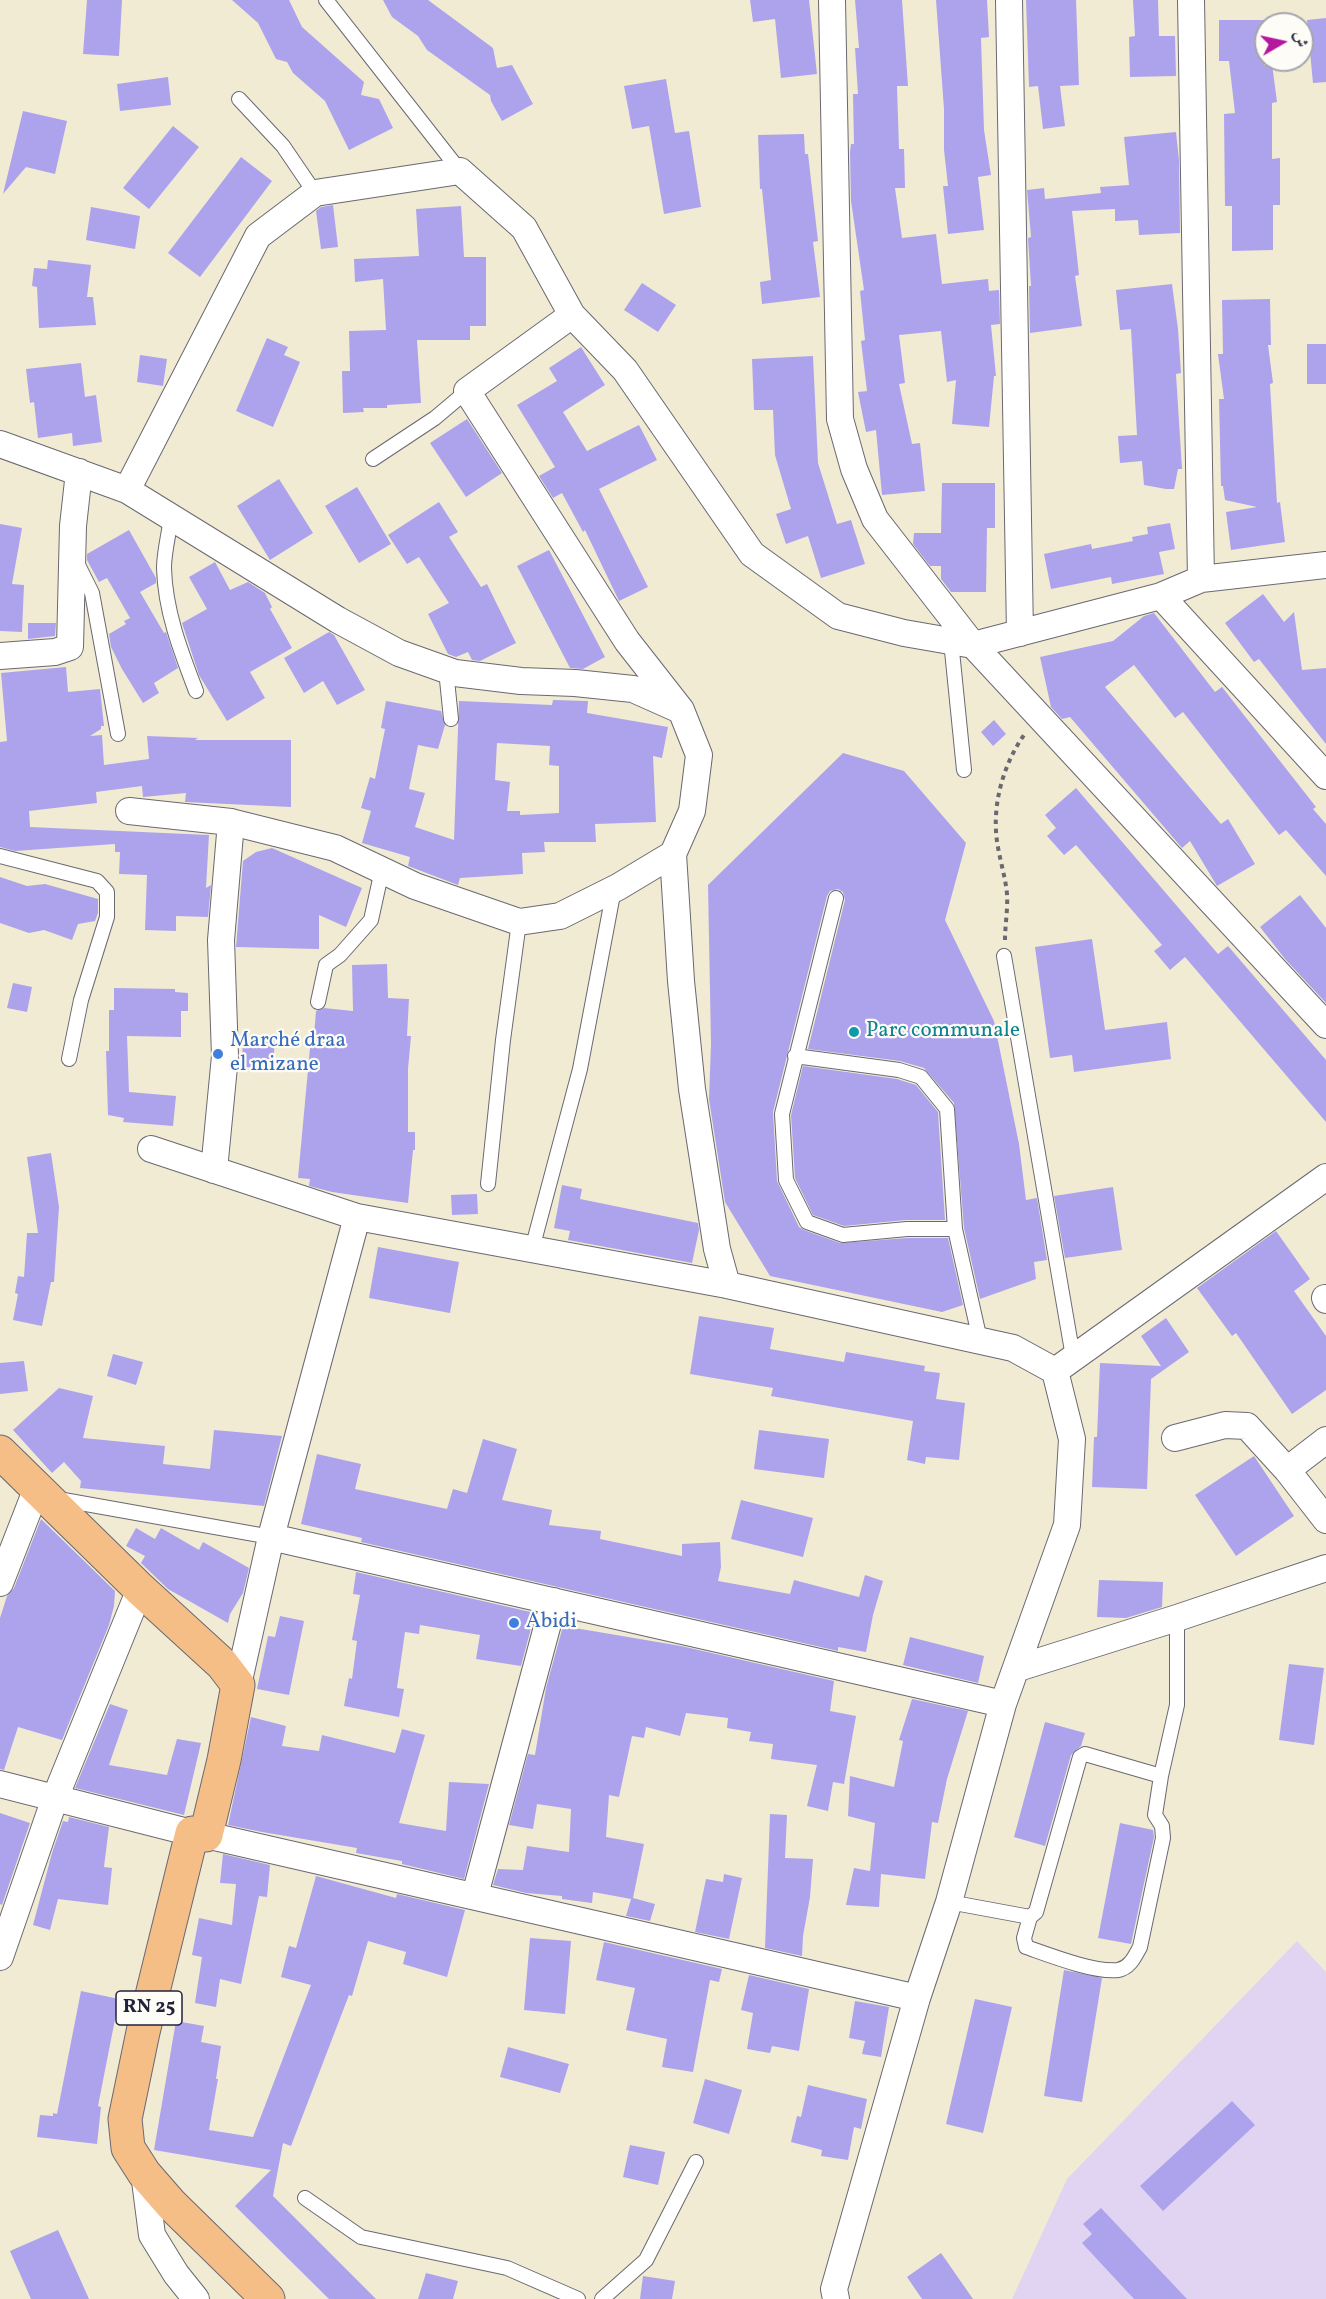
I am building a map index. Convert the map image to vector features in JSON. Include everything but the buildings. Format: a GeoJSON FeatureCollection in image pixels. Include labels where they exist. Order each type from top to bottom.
{"type":"FeatureCollection","features":[{"type":"Feature","properties":{"kind":"main road"},"geometry":{"type":"LineString","coordinates":[[0,1452],[140,1589],[222,1664],[238,1684]]}},
{"type":"Feature","properties":{"kind":"main road","name":"RN 25"},"geometry":{"type":"LineString","coordinates":[[238,1684],[224,1760],[199,1834],[146,2021],[125,2119],[128,2148],[144,2174],[171,2204],[268,2299]]}},
{"type":"Feature","properties":{"kind":"street"},"geometry":{"type":"LineString","coordinates":[[832,0],[840,419],[854,469],[875,519],[962,643],[1038,715],[1326,1025]]}},
{"type":"Feature","properties":{"kind":"street"},"geometry":{"type":"LineString","coordinates":[[1009,0],[1020,633]]}},
{"type":"Feature","properties":{"kind":"street"},"geometry":{"type":"LineString","coordinates":[[1191,0],[1201,579]]}},
{"type":"Feature","properties":{"kind":"street"},"geometry":{"type":"LineString","coordinates":[[127,490],[258,236],[315,194],[460,171],[524,228],[572,315],[625,370],[752,554],[838,616],[904,633],[962,643],[1020,633],[1161,596],[1201,579],[1326,564]]}},
{"type":"Feature","properties":{"kind":"street"},"geometry":{"type":"LineString","coordinates":[[572,315],[467,391],[627,641],[681,710],[699,755],[692,811],[673,854],[681,981],[692,1089],[717,1249],[727,1285]]}},
{"type":"Feature","properties":{"kind":"street"},"geometry":{"type":"LineString","coordinates":[[0,444],[127,490],[338,620],[399,653],[455,674],[633,689],[681,710]]}},
{"type":"Feature","properties":{"kind":"street"},"geometry":{"type":"LineString","coordinates":[[0,656],[55,652],[70,647],[73,526],[79,472]]}},
{"type":"Feature","properties":{"kind":"street"},"geometry":{"type":"LineString","coordinates":[[1161,596],[1326,776]]}},
{"type":"Feature","properties":{"kind":"street"},"geometry":{"type":"LineString","coordinates":[[129,811],[231,822],[335,848],[415,886],[519,922],[560,916],[614,889],[673,854]]}},
{"type":"Feature","properties":{"kind":"street"},"geometry":{"type":"LineString","coordinates":[[214,1170],[225,1056],[221,940],[231,822]]}},
{"type":"Feature","properties":{"kind":"street"},"geometry":{"type":"LineString","coordinates":[[151,1149],[357,1217],[727,1285],[980,1340],[1064,1364]]}},
{"type":"Feature","properties":{"kind":"street"},"geometry":{"type":"LineString","coordinates":[[1064,1364],[1326,1177]]}},
{"type":"Feature","properties":{"kind":"street"},"geometry":{"type":"LineString","coordinates":[[238,1684],[271,1537],[357,1217]]}},
{"type":"Feature","properties":{"kind":"street"},"geometry":{"type":"LineString","coordinates":[[836,2299],[834,2289],[917,1998],[949,1902],[1003,1704],[1018,1668],[1067,1525],[1072,1439],[1064,1364]]}},
{"type":"Feature","properties":{"kind":"street"},"geometry":{"type":"LineString","coordinates":[[1175,1438],[1225,1425],[1247,1426],[1287,1470],[1326,1520]]}},
{"type":"Feature","properties":{"kind":"street"},"geometry":{"type":"LineString","coordinates":[[1287,1470],[1326,1440]]}},
{"type":"Feature","properties":{"kind":"street"},"geometry":{"type":"LineString","coordinates":[[0,1583],[42,1492]]}},
{"type":"Feature","properties":{"kind":"street"},"geometry":{"type":"LineString","coordinates":[[271,1537],[1003,1704]]}},
{"type":"Feature","properties":{"kind":"street"},"geometry":{"type":"LineString","coordinates":[[1018,1668],[1326,1568]]}},
{"type":"Feature","properties":{"kind":"street"},"geometry":{"type":"LineString","coordinates":[[0,1957],[55,1798],[140,1589]]}},
{"type":"Feature","properties":{"kind":"street"},"geometry":{"type":"LineString","coordinates":[[475,1895],[554,1601]]}},
{"type":"Feature","properties":{"kind":"street"},"geometry":{"type":"LineString","coordinates":[[0,1784],[199,1834],[475,1895],[917,1998]]}},
{"type":"Feature","properties":{"kind":"street"},"geometry":{"type":"LineString","coordinates":[[144,2174],[152,2235],[176,2274],[196,2299]]}},
{"type":"Feature","properties":{"kind":"lane"},"geometry":{"type":"LineString","coordinates":[[326,0],[460,171]]}},
{"type":"Feature","properties":{"kind":"lane"},"geometry":{"type":"LineString","coordinates":[[239,99],[283,146],[315,194]]}},
{"type":"Feature","properties":{"kind":"lane"},"geometry":{"type":"LineString","coordinates":[[373,459],[435,418],[467,391]]}},
{"type":"Feature","properties":{"kind":"lane"},"geometry":{"type":"LineString","coordinates":[[171,517],[164,567],[167,600],[179,647],[196,691]]}},
{"type":"Feature","properties":{"kind":"lane"},"geometry":{"type":"LineString","coordinates":[[73,553],[92,593],[118,734]]}},
{"type":"Feature","properties":{"kind":"lane"},"geometry":{"type":"LineString","coordinates":[[962,643],[964,770]]}},
{"type":"Feature","properties":{"kind":"lane"},"geometry":{"type":"LineString","coordinates":[[446,670],[451,719]]}},
{"type":"Feature","properties":{"kind":"lane"},"geometry":{"type":"LineString","coordinates":[[0,856],[97,881],[106,892],[107,917],[81,1000],[69,1059]]}},
{"type":"Feature","properties":{"kind":"lane"},"geometry":{"type":"LineString","coordinates":[[318,1002],[326,966],[340,955],[371,920],[382,870]]}},
{"type":"Feature","properties":{"kind":"lane"},"geometry":{"type":"LineString","coordinates":[[532,1249],[580,1069],[614,889]]}},
{"type":"Feature","properties":{"kind":"lane"},"geometry":{"type":"LineString","coordinates":[[836,898],[782,1114],[786,1180],[807,1222],[843,1235],[907,1229],[956,1229]]}},
{"type":"Feature","properties":{"kind":"lane"},"geometry":{"type":"LineString","coordinates":[[488,1184],[503,1040],[519,922]]}},
{"type":"Feature","properties":{"kind":"lane"},"geometry":{"type":"LineString","coordinates":[[1004,956],[1064,1364]]}},
{"type":"Feature","properties":{"kind":"lane"},"geometry":{"type":"LineString","coordinates":[[795,1056],[899,1070],[921,1077],[947,1109],[956,1229],[980,1340]]}},
{"type":"Feature","properties":{"kind":"lane"},"geometry":{"type":"LineString","coordinates":[[42,1492],[271,1537]]}},
{"type":"Feature","properties":{"kind":"lane"},"geometry":{"type":"LineString","coordinates":[[1161,1776],[1085,1754],[1080,1757],[1036,1912],[1030,1917],[1024,1938],[1026,1947],[1086,1967],[1119,1970],[1131,1963],[1140,1947],[1163,1838],[1162,1826],[1155,1815],[1177,1705],[1177,1618]]}},
{"type":"Feature","properties":{"kind":"lane"},"geometry":{"type":"LineString","coordinates":[[949,1902],[1030,1917]]}},
{"type":"Feature","properties":{"kind":"lane"},"geometry":{"type":"LineString","coordinates":[[602,2299],[646,2260],[696,2162]]}},
{"type":"Feature","properties":{"kind":"lane"},"geometry":{"type":"LineString","coordinates":[[305,2198],[361,2238],[507,2268],[578,2299]]}},
{"type":"Feature","properties":{"kind":"path"},"geometry":{"type":"LineString","coordinates":[[1004,956],[1007,895],[996,831],[996,806],[1003,779],[1016,746],[1038,715]]}},
{"type":"Feature","properties":{"kind":"shaded area"},"geometry":{"type":"Polygon","coordinates":[[[1297,1941],[1326,1972],[1326,2299],[1012,2299],[1067,2179],[1297,1941]]]}},
{"type":"Feature","properties":{"kind":"place","name":"Parc communale"},"geometry":{"type":"Point","coordinates":[854,1032]}},
{"type":"Feature","properties":{"kind":"place","name":"Marché draa el mizane"},"geometry":{"type":"Point","coordinates":[218,1054]}},
{"type":"Feature","properties":{"kind":"place","name":"Abidi"},"geometry":{"type":"Point","coordinates":[514,1623]}}]}
